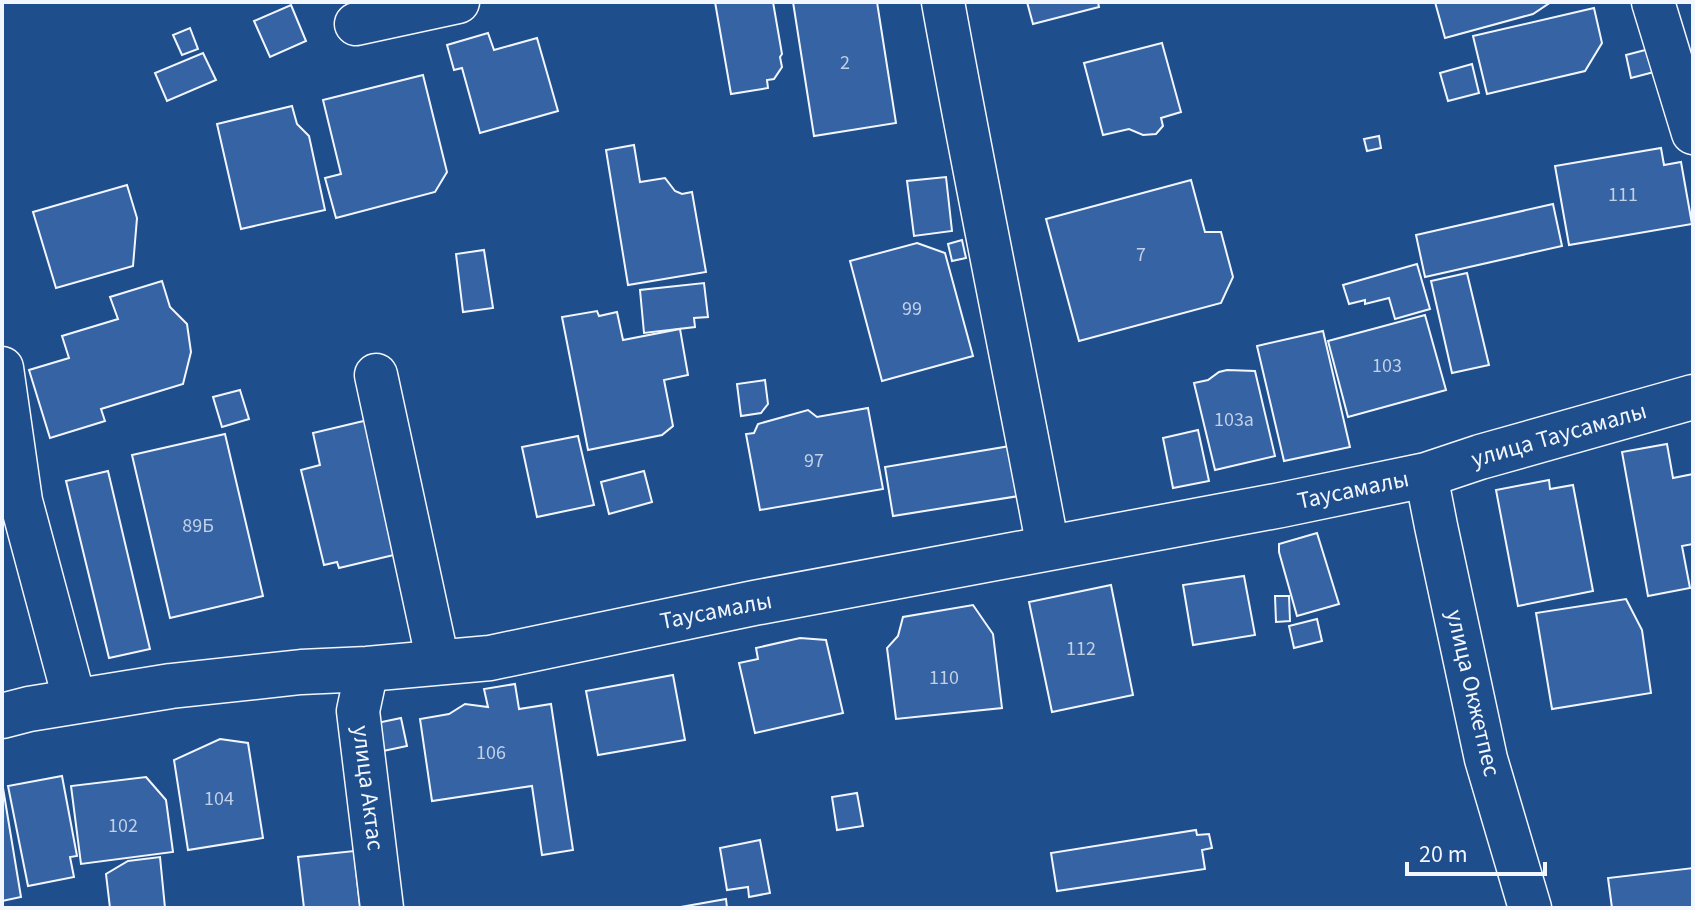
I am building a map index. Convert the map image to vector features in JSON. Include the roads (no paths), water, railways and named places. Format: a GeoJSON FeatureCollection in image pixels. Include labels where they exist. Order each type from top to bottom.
{"type":"FeatureCollection","features":[{"type":"Feature","properties":{"kind":"street"},"geometry":{"type":"LineString","coordinates":[[356,24],[458,2]]}},
{"type":"Feature","properties":{"kind":"street"},"geometry":{"type":"LineString","coordinates":[[943,2],[1048,548]]}},
{"type":"Feature","properties":{"kind":"street"},"geometry":{"type":"LineString","coordinates":[[1653,2],[1693,133]]}},
{"type":"Feature","properties":{"kind":"street"},"geometry":{"type":"LineString","coordinates":[[2,368],[21,501],[75,702]]}},
{"type":"Feature","properties":{"kind":"street"},"geometry":{"type":"LineString","coordinates":[[376,375],[438,662]]}},
{"type":"Feature","properties":{"kind":"street","name":"улица Таусамалы"},"geometry":{"type":"LineString","coordinates":[[1426,475],[1693,397]]}},
{"type":"Feature","properties":{"kind":"street","name":"Таусамалы"},"geometry":{"type":"LineString","coordinates":[[2,716],[171,686],[301,672],[490,658],[754,603],[1426,475]]}},
{"type":"Feature","properties":{"kind":"street","name":"улица Окжетпес"},"geometry":{"type":"LineString","coordinates":[[1426,475],[1486,759],[1530,908]]}},
{"type":"Feature","properties":{"kind":"street","name":"улица Актас"},"geometry":{"type":"LineString","coordinates":[[367,669],[358,711],[382,908]]}}]}
